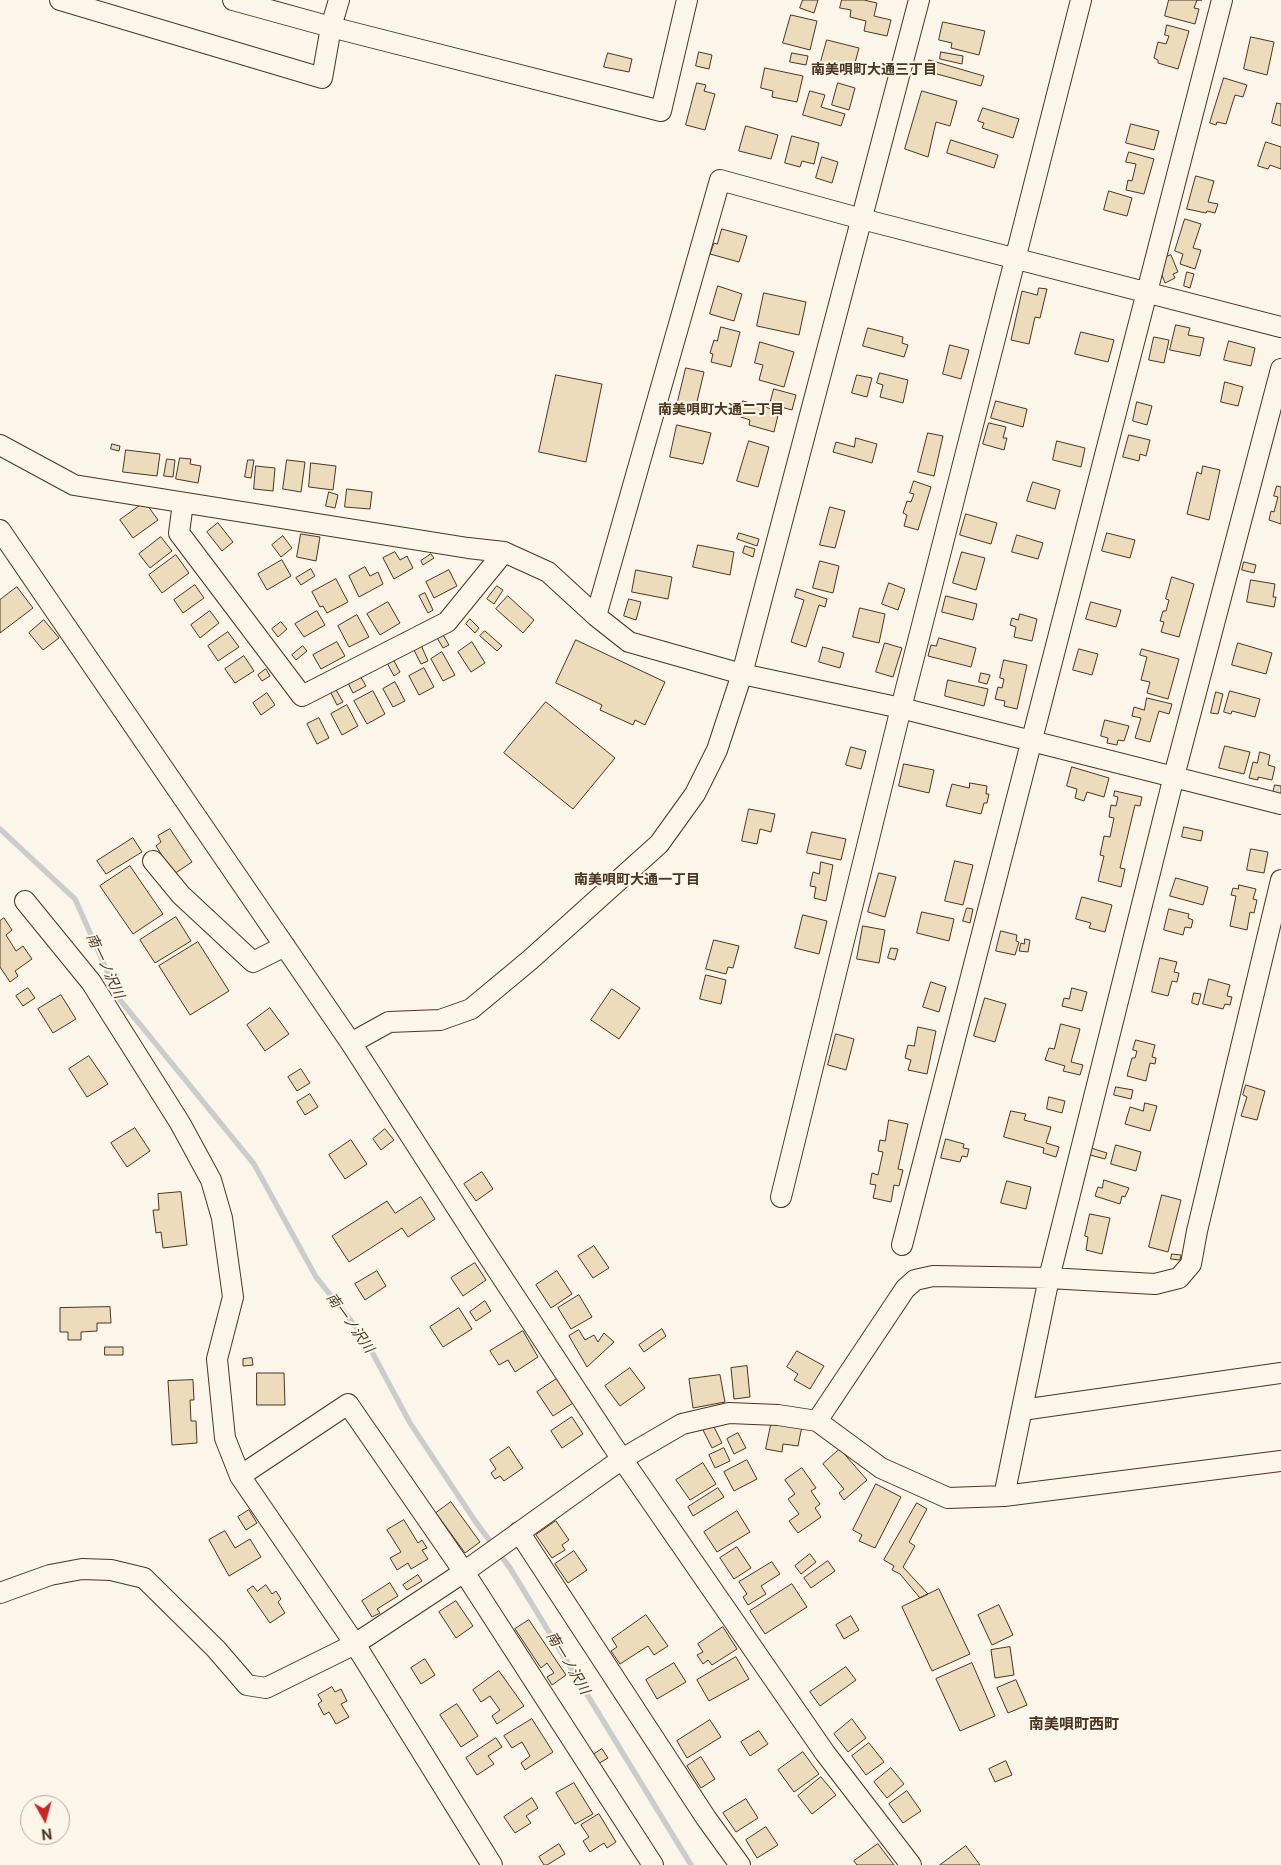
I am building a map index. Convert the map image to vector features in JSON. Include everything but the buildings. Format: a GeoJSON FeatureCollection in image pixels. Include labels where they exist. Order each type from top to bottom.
{"type":"FeatureCollection","features":[{"type":"Feature","properties":{"kind":"street"},"geometry":{"type":"LineString","coordinates":[[60,0],[322,78],[339,0]]}},
{"type":"Feature","properties":{"kind":"street"},"geometry":{"type":"LineString","coordinates":[[233,0],[661,111],[688,0]]}},
{"type":"Feature","properties":{"kind":"street"},"geometry":{"type":"LineString","coordinates":[[351,1043],[389,1022],[440,1020],[471,1009],[530,960],[659,844],[695,794],[717,750],[742,674],[919,0]]}},
{"type":"Feature","properties":{"kind":"street"},"geometry":{"type":"LineString","coordinates":[[781,1198],[901,708],[1081,0]]}},
{"type":"Feature","properties":{"kind":"street"},"geometry":{"type":"LineString","coordinates":[[902,1245],[1222,0]]}},
{"type":"Feature","properties":{"kind":"street"},"geometry":{"type":"LineString","coordinates":[[596,616],[720,180],[862,219],[1281,327]]}},
{"type":"Feature","properties":{"kind":"street"},"geometry":{"type":"LineString","coordinates":[[1004,1496],[1049,1278],[1174,776],[1281,369]]}},
{"type":"Feature","properties":{"kind":"street"},"geometry":{"type":"LineString","coordinates":[[0,444],[74,485],[458,547],[504,552],[548,572],[596,616],[629,642],[742,674],[901,708],[1281,804]]}},
{"type":"Feature","properties":{"kind":"street"},"geometry":{"type":"LineString","coordinates":[[183,502],[179,533],[302,696],[447,622],[504,552]]}},
{"type":"Feature","properties":{"kind":"street"},"geometry":{"type":"LineString","coordinates":[[0,530],[351,1043],[477,1239],[622,1458],[825,1753],[911,1865]]}},
{"type":"Feature","properties":{"kind":"street"},"geometry":{"type":"LineString","coordinates":[[153,861],[181,894],[254,962],[285,946]]}},
{"type":"Feature","properties":{"kind":"street"},"geometry":{"type":"LineString","coordinates":[[817,1421],[905,1289],[915,1280],[933,1276],[1049,1278],[1155,1284],[1179,1278],[1191,1264],[1197,1231],[1281,880]]}},
{"type":"Feature","properties":{"kind":"street"},"geometry":{"type":"LineString","coordinates":[[25,901],[91,982],[180,1123],[211,1180],[222,1218],[233,1297],[217,1359],[225,1438],[240,1476],[355,1644],[492,1865]]}},
{"type":"Feature","properties":{"kind":"street"},"geometry":{"type":"LineString","coordinates":[[1022,1410],[1281,1372]]}},
{"type":"Feature","properties":{"kind":"street"},"geometry":{"type":"LineString","coordinates":[[240,1476],[348,1404],[464,1572],[649,1863]]}},
{"type":"Feature","properties":{"kind":"street"},"geometry":{"type":"LineString","coordinates":[[0,1593],[50,1576],[82,1569],[110,1570],[144,1578],[216,1649],[247,1685],[266,1688],[355,1644],[464,1572],[622,1458],[682,1424],[729,1413],[778,1415],[817,1421],[881,1468],[948,1498],[1004,1496],[1281,1461]]}},
{"type":"Feature","properties":{"kind":"street"},"geometry":{"type":"LineString","coordinates":[[514,1536],[740,1865]]}},
{"type":"Feature","properties":{"kind":"waterway","name":"南一ノ沢川"},"geometry":{"type":"LineString","coordinates":[[0,829],[75,899],[120,1000],[254,1164],[316,1277],[364,1337],[410,1423],[475,1521],[510,1568],[691,1865]]}},
{"type":"Feature","properties":{"kind":"district","name":"南美唄町大通三丁目"},"geometry":{"type":"Point","coordinates":[874,70]}},
{"type":"Feature","properties":{"kind":"district","name":"南美唄町大通二丁目"},"geometry":{"type":"Point","coordinates":[721,410]}},
{"type":"Feature","properties":{"kind":"district","name":"南美唄町大通一丁目"},"geometry":{"type":"Point","coordinates":[637,880]}},
{"type":"Feature","properties":{"kind":"district","name":"南美唄町西町"},"geometry":{"type":"Point","coordinates":[1074,1724]}}]}
